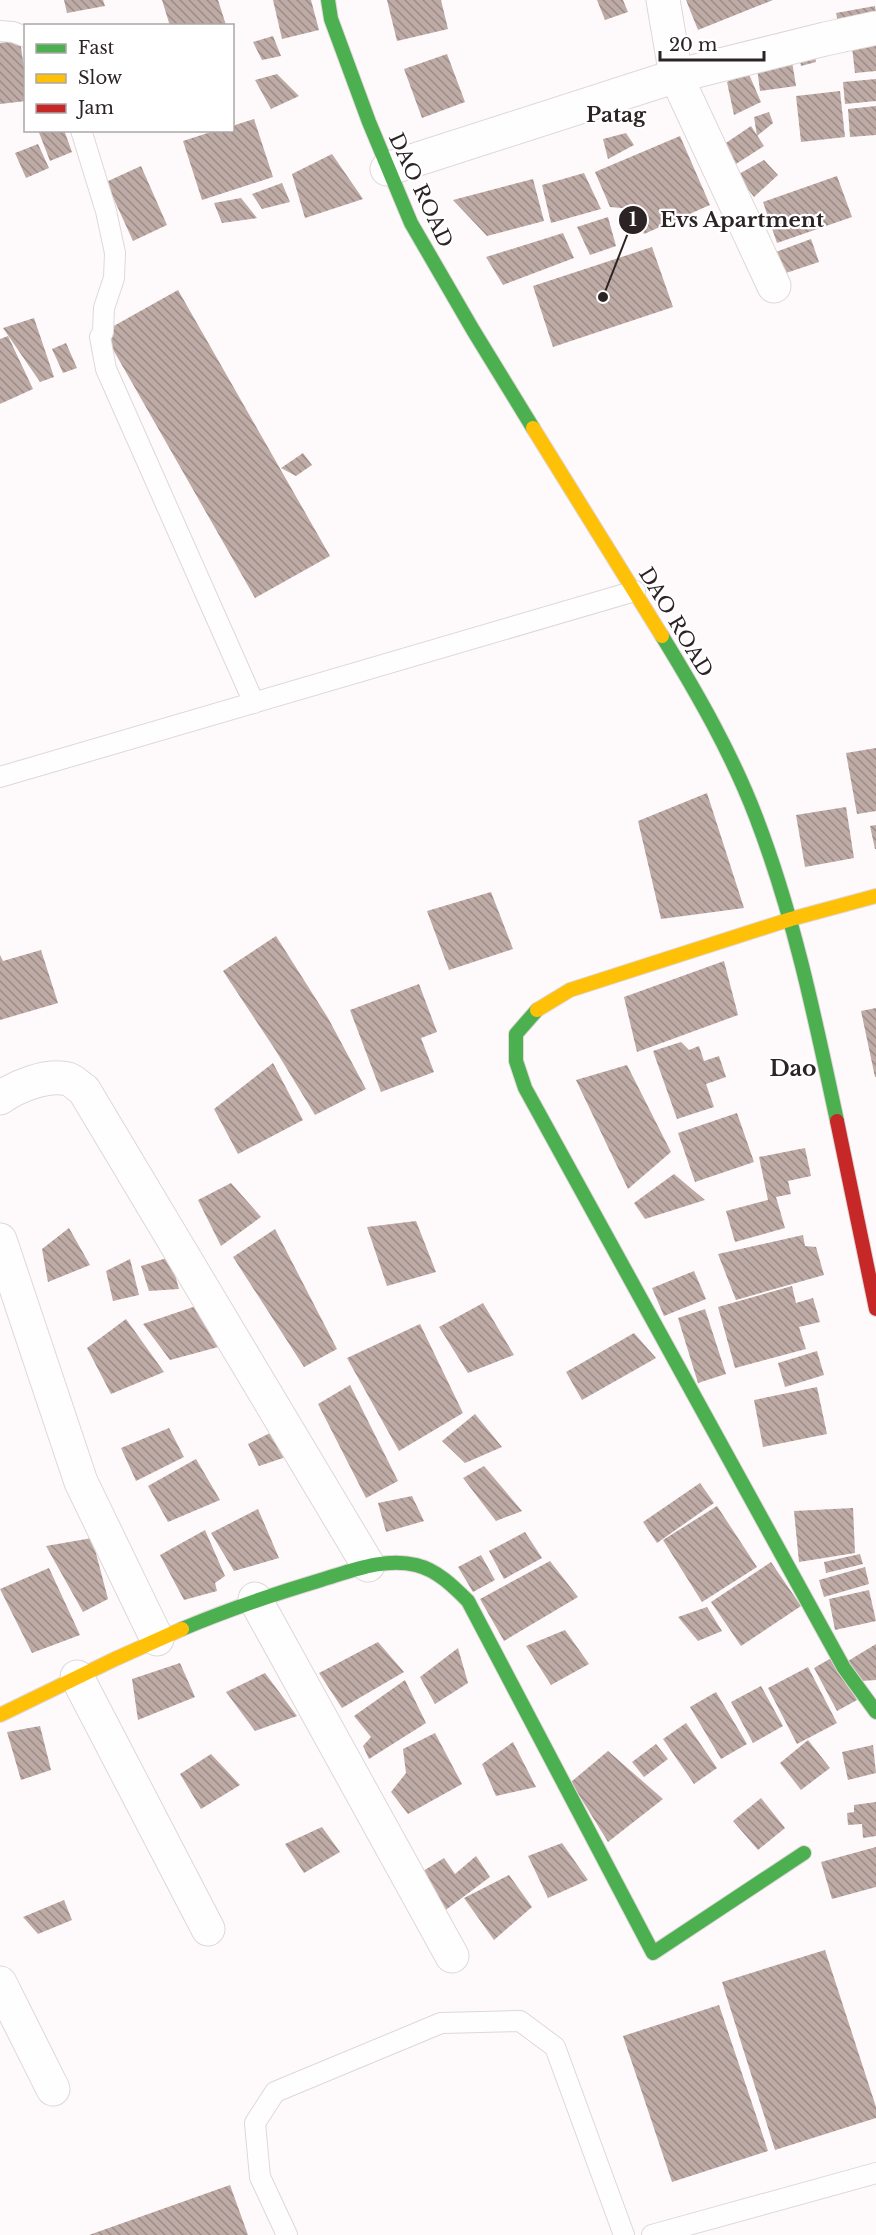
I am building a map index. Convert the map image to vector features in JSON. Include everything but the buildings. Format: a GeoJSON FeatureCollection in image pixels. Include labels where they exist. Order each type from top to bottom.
{"type":"FeatureCollection","features":[{"type":"Feature","properties":{"kind":"street","name":"DAO ROAD"},"geometry":{"type":"LineString","coordinates":[[328,0],[332,20],[387,168],[411,223],[473,330],[635,591],[716,729],[756,816],[791,919],[816,1022],[876,1309]]}},
{"type":"Feature","properties":{"kind":"street"},"geometry":{"type":"LineString","coordinates":[[663,0],[676,76],[774,286]]}},
{"type":"Feature","properties":{"kind":"street"},"geometry":{"type":"LineString","coordinates":[[387,168],[676,76],[876,28]]}},
{"type":"Feature","properties":{"kind":"street"},"geometry":{"type":"LineString","coordinates":[[876,896],[791,919],[570,990],[534,1012],[516,1034],[516,1061],[525,1088],[844,1668],[876,1712]]}},
{"type":"Feature","properties":{"kind":"street"},"geometry":{"type":"LineString","coordinates":[[0,1098],[7,1093],[50,1078],[70,1079],[84,1090],[369,1565]]}},
{"type":"Feature","properties":{"kind":"street"},"geometry":{"type":"LineString","coordinates":[[0,1240],[81,1482],[157,1639]]}},
{"type":"Feature","properties":{"kind":"street"},"geometry":{"type":"LineString","coordinates":[[0,1715],[157,1639],[255,1599],[369,1565],[409,1563],[443,1576],[468,1601],[653,1953],[804,1853]]}},
{"type":"Feature","properties":{"kind":"street"},"geometry":{"type":"LineString","coordinates":[[255,1599],[452,1956]]}},
{"type":"Feature","properties":{"kind":"street"},"geometry":{"type":"LineString","coordinates":[[77,1677],[208,1929]]}},
{"type":"Feature","properties":{"kind":"street"},"geometry":{"type":"LineString","coordinates":[[0,1983],[54,2089]]}},
{"type":"Feature","properties":{"kind":"lane"},"geometry":{"type":"LineString","coordinates":[[0,31],[24,36]]}},
{"type":"Feature","properties":{"kind":"lane"},"geometry":{"type":"LineString","coordinates":[[82,132],[106,211],[115,253],[114,278],[104,308],[103,332],[99,337],[106,369],[254,703]]}},
{"type":"Feature","properties":{"kind":"lane"},"geometry":{"type":"LineString","coordinates":[[0,777],[635,591]]}},
{"type":"Feature","properties":{"kind":"lane"},"geometry":{"type":"LineString","coordinates":[[287,2235],[260,2176],[255,2123],[275,2092],[441,2023],[520,2021],[555,2047],[624,2235]]}},
{"type":"Feature","properties":{"kind":"lane"},"geometry":{"type":"LineString","coordinates":[[652,2235],[876,2173]]}},
{"type":"Feature","properties":{"kind":"traffic: fast"},"geometry":{"type":"LineString","coordinates":[[328,0],[331,19],[369,122],[411,223],[533,428]]}},
{"type":"Feature","properties":{"kind":"traffic: fast"},"geometry":{"type":"LineString","coordinates":[[662,636],[725,747],[756,817],[793,930],[837,1121]]}},
{"type":"Feature","properties":{"kind":"traffic: fast"},"geometry":{"type":"LineString","coordinates":[[537,1010],[516,1034],[516,1061],[525,1088],[844,1668],[876,1712]]}},
{"type":"Feature","properties":{"kind":"traffic: fast"},"geometry":{"type":"LineString","coordinates":[[182,1629],[268,1597],[368,1566],[404,1563],[424,1567],[438,1575],[468,1601],[653,1953],[804,1853]]}},
{"type":"Feature","properties":{"kind":"traffic: slow"},"geometry":{"type":"LineString","coordinates":[[533,428],[662,636]]}},
{"type":"Feature","properties":{"kind":"traffic: slow"},"geometry":{"type":"LineString","coordinates":[[537,1010],[570,990],[791,919],[876,896]]}},
{"type":"Feature","properties":{"kind":"traffic: slow"},"geometry":{"type":"LineString","coordinates":[[0,1715],[182,1629]]}},
{"type":"Feature","properties":{"kind":"traffic: jam"},"geometry":{"type":"LineString","coordinates":[[837,1121],[876,1309]]}},
{"type":"Feature","properties":{"kind":"place","name":"Evs Apartment"},"geometry":{"type":"Point","coordinates":[603,297]}},
{"type":"Feature","properties":{"kind":"district","name":"Patag"},"geometry":{"type":"Point","coordinates":[616,115]}},
{"type":"Feature","properties":{"kind":"district","name":"Dao"},"geometry":{"type":"Point","coordinates":[793,1068]}}]}
